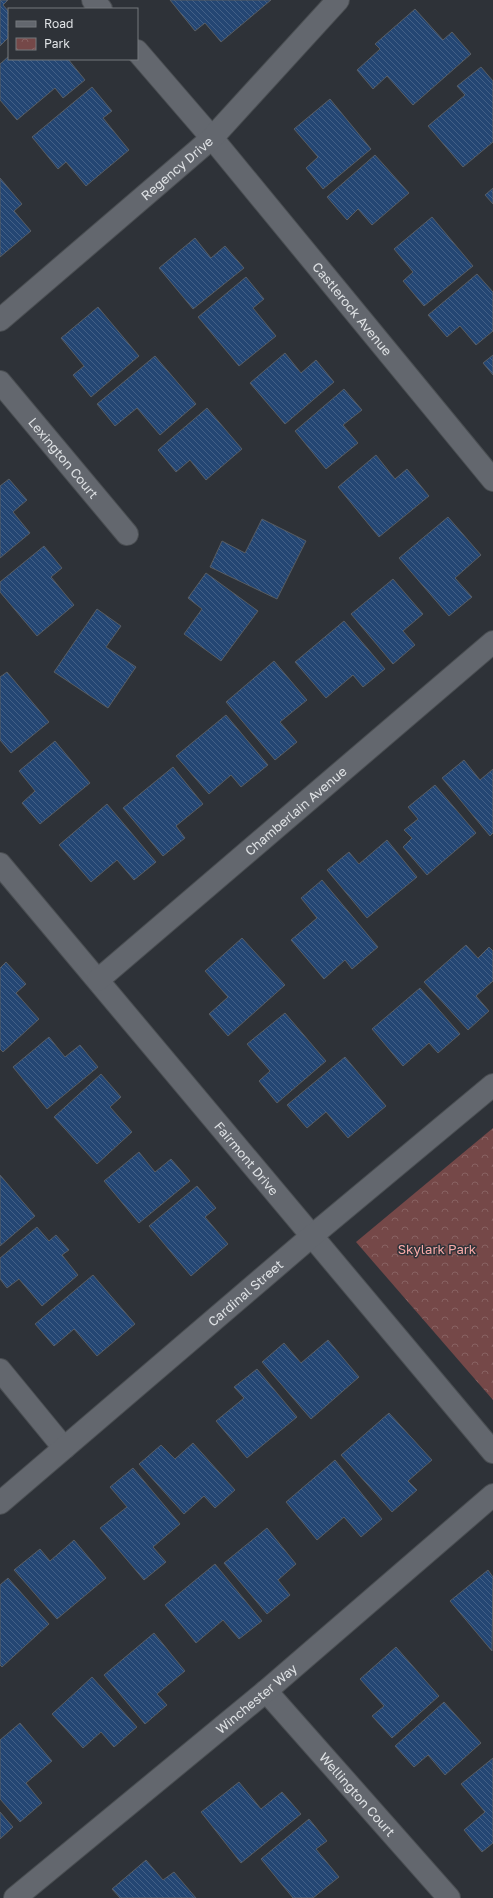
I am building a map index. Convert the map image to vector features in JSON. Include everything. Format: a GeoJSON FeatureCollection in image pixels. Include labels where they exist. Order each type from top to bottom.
{"type":"FeatureCollection","features":[{"type":"Feature","properties":{"kind":"street"},"geometry":{"type":"LineString","coordinates":[[93,0],[100,8]]}},
{"type":"Feature","properties":{"kind":"street","name":"Regency Drive"},"geometry":{"type":"LineString","coordinates":[[0,320],[212,138],[338,0]]}},
{"type":"Feature","properties":{"kind":"street","name":"Castlerock Avenue"},"geometry":{"type":"LineString","coordinates":[[138,52],[212,138],[493,480]]}},
{"type":"Feature","properties":{"kind":"street","name":"Lexington Court"},"geometry":{"type":"LineString","coordinates":[[0,382],[128,534]]}},
{"type":"Feature","properties":{"kind":"street","name":"Chamberlain Avenue"},"geometry":{"type":"LineString","coordinates":[[98,980],[493,642]]}},
{"type":"Feature","properties":{"kind":"street","name":"Fairmont Drive"},"geometry":{"type":"LineString","coordinates":[[0,864],[313,1235],[493,1452]]}},
{"type":"Feature","properties":{"kind":"street","name":"Cardinal Street"},"geometry":{"type":"LineString","coordinates":[[0,1503],[313,1235],[493,1085]]}},
{"type":"Feature","properties":{"kind":"street"},"geometry":{"type":"LineString","coordinates":[[0,1370],[64,1448]]}},
{"type":"Feature","properties":{"kind":"street","name":"Winchester Way"},"geometry":{"type":"LineString","coordinates":[[19,1897],[266,1691],[493,1495]]}},
{"type":"Feature","properties":{"kind":"street","name":"Wellington Court"},"geometry":{"type":"LineString","coordinates":[[266,1691],[449,1898]]}},
{"type":"Feature","properties":{"kind":"green space","name":"Skylark Park"},"geometry":{"type":"Polygon","coordinates":[[[493,1128],[493,1400],[356,1242],[493,1128]]]}},
{"type":"Feature","properties":{"kind":"building"},"geometry":{"type":"Polygon","coordinates":[[[0,0],[8,0],[3,5],[8,11],[8,38],[0,46],[0,0]]]}},
{"type":"Feature","properties":{"kind":"building"},"geometry":{"type":"Polygon","coordinates":[[[170,0],[271,0],[221,42],[205,23],[195,31],[170,0]]]}},
{"type":"Feature","properties":{"kind":"building"},"geometry":{"type":"Polygon","coordinates":[[[415,9],[443,40],[452,32],[471,54],[413,105],[387,76],[373,89],[357,70],[380,49],[375,44],[415,9]]]}},
{"type":"Feature","properties":{"kind":"building"},"geometry":{"type":"Polygon","coordinates":[[[8,57],[8,60],[69,60],[85,80],[63,98],[55,88],[17,120],[0,100],[0,64],[8,57]]]}},
{"type":"Feature","properties":{"kind":"building"},"geometry":{"type":"Polygon","coordinates":[[[481,67],[493,81],[493,142],[463,167],[428,126],[465,95],[457,86],[481,67]]]}},
{"type":"Feature","properties":{"kind":"building"},"geometry":{"type":"Polygon","coordinates":[[[92,87],[112,111],[103,118],[129,150],[86,186],[66,162],[58,169],[32,137],[92,87]]]}},
{"type":"Feature","properties":{"kind":"building"},"geometry":{"type":"Polygon","coordinates":[[[330,99],[371,149],[323,189],[306,168],[318,157],[294,129],[330,99]]]}},
{"type":"Feature","properties":{"kind":"building"},"geometry":{"type":"Polygon","coordinates":[[[375,155],[409,193],[372,225],[358,209],[347,220],[327,197],[375,155]]]}},
{"type":"Feature","properties":{"kind":"building"},"geometry":{"type":"Polygon","coordinates":[[[0,178],[22,204],[14,211],[31,231],[0,257],[0,178]]]}},
{"type":"Feature","properties":{"kind":"building"},"geometry":{"type":"Polygon","coordinates":[[[493,188],[493,204],[485,195],[493,188]]]}},
{"type":"Feature","properties":{"kind":"building"},"geometry":{"type":"Polygon","coordinates":[[[432,217],[473,266],[424,306],[403,281],[413,272],[394,249],[432,217]]]}},
{"type":"Feature","properties":{"kind":"building"},"geometry":{"type":"Polygon","coordinates":[[[195,238],[211,258],[225,246],[244,268],[193,309],[159,268],[195,238]]]}},
{"type":"Feature","properties":{"kind":"building"},"geometry":{"type":"Polygon","coordinates":[[[477,274],[493,292],[493,331],[476,345],[460,326],[447,337],[428,315],[477,274]]]}},
{"type":"Feature","properties":{"kind":"building"},"geometry":{"type":"Polygon","coordinates":[[[246,277],[264,299],[253,308],[276,336],[239,366],[198,317],[246,277]]]}},
{"type":"Feature","properties":{"kind":"building"},"geometry":{"type":"Polygon","coordinates":[[[98,307],[139,356],[91,397],[73,375],[84,366],[61,338],[98,307]]]}},
{"type":"Feature","properties":{"kind":"building"},"geometry":{"type":"Polygon","coordinates":[[[285,353],[301,373],[316,360],[334,382],[285,424],[250,383],[285,353]]]}},
{"type":"Feature","properties":{"kind":"building"},"geometry":{"type":"Polygon","coordinates":[[[493,355],[493,375],[483,363],[493,355]]]}},
{"type":"Feature","properties":{"kind":"building"},"geometry":{"type":"Polygon","coordinates":[[[155,356],[196,404],[160,435],[137,408],[115,426],[97,404],[155,356]]]}},
{"type":"Feature","properties":{"kind":"building"},"geometry":{"type":"Polygon","coordinates":[[[344,389],[362,410],[343,425],[358,443],[326,469],[295,431],[344,389]]]}},
{"type":"Feature","properties":{"kind":"building"},"geometry":{"type":"Polygon","coordinates":[[[207,408],[242,449],[206,480],[190,460],[176,472],[158,450],[207,408]]]}},
{"type":"Feature","properties":{"kind":"building"},"geometry":{"type":"Polygon","coordinates":[[[376,455],[395,479],[407,469],[429,496],[379,537],[338,487],[376,455]]]}},
{"type":"Feature","properties":{"kind":"building"},"geometry":{"type":"Polygon","coordinates":[[[9,479],[27,500],[13,512],[30,533],[0,558],[0,486],[9,479]]]}},
{"type":"Feature","properties":{"kind":"building"},"geometry":{"type":"Polygon","coordinates":[[[448,517],[481,555],[455,578],[472,597],[449,616],[399,558],[448,517]]]}},
{"type":"Feature","properties":{"kind":"building"},"geometry":{"type":"Polygon","coordinates":[[[262,519],[306,541],[277,599],[210,567],[222,541],[245,553],[262,519]]]}},
{"type":"Feature","properties":{"kind":"building"},"geometry":{"type":"Polygon","coordinates":[[[44,546],[62,568],[51,577],[74,605],[37,636],[0,592],[0,582],[44,546]]]}},
{"type":"Feature","properties":{"kind":"building"},"geometry":{"type":"Polygon","coordinates":[[[206,573],[258,611],[221,661],[184,634],[202,609],[188,598],[206,573]]]}},
{"type":"Feature","properties":{"kind":"building"},"geometry":{"type":"Polygon","coordinates":[[[393,579],[423,614],[403,631],[415,645],[393,664],[351,614],[393,579]]]}},
{"type":"Feature","properties":{"kind":"building"},"geometry":{"type":"Polygon","coordinates":[[[97,609],[121,626],[106,647],[136,667],[108,708],[54,672],[97,609]]]}},
{"type":"Feature","properties":{"kind":"building"},"geometry":{"type":"Polygon","coordinates":[[[344,621],[385,669],[363,687],[353,675],[326,698],[295,662],[344,621]]]}},
{"type":"Feature","properties":{"kind":"building"},"geometry":{"type":"Polygon","coordinates":[[[274,661],[307,700],[280,722],[297,742],[275,760],[226,702],[274,661]]]}},
{"type":"Feature","properties":{"kind":"building"},"geometry":{"type":"Polygon","coordinates":[[[7,672],[49,722],[11,753],[0,740],[0,677],[7,672]]]}},
{"type":"Feature","properties":{"kind":"building"},"geometry":{"type":"Polygon","coordinates":[[[226,715],[268,765],[241,787],[231,775],[209,794],[176,756],[226,715]]]}},
{"type":"Feature","properties":{"kind":"building"},"geometry":{"type":"Polygon","coordinates":[[[55,741],[90,783],[40,824],[22,803],[35,791],[19,771],[55,741]]]}},
{"type":"Feature","properties":{"kind":"building"},"geometry":{"type":"Polygon","coordinates":[[[464,760],[480,780],[493,769],[493,833],[490,836],[442,778],[464,760]]]}},
{"type":"Feature","properties":{"kind":"building"},"geometry":{"type":"Polygon","coordinates":[[[173,767],[203,804],[176,826],[185,838],[163,856],[123,808],[173,767]]]}},
{"type":"Feature","properties":{"kind":"building"},"geometry":{"type":"Polygon","coordinates":[[[435,785],[476,833],[427,875],[403,847],[412,838],[404,830],[418,819],[408,807],[435,785]]]}},
{"type":"Feature","properties":{"kind":"building"},"geometry":{"type":"Polygon","coordinates":[[[107,804],[156,862],[134,880],[117,860],[91,882],[59,845],[107,804]]]}},
{"type":"Feature","properties":{"kind":"building"},"geometry":{"type":"Polygon","coordinates":[[[387,840],[417,877],[367,918],[327,870],[349,852],[359,864],[387,840]]]}},
{"type":"Feature","properties":{"kind":"building"},"geometry":{"type":"Polygon","coordinates":[[[322,880],[378,947],[352,969],[345,960],[324,979],[291,940],[317,918],[301,898],[322,880]]]}},
{"type":"Feature","properties":{"kind":"building"},"geometry":{"type":"Polygon","coordinates":[[[242,938],[285,985],[228,1036],[209,1014],[228,997],[205,971],[242,938]]]}},
{"type":"Feature","properties":{"kind":"building"},"geometry":{"type":"Polygon","coordinates":[[[466,945],[478,958],[489,947],[493,951],[493,981],[476,996],[489,1011],[468,1030],[424,982],[466,945]]]}},
{"type":"Feature","properties":{"kind":"building"},"geometry":{"type":"Polygon","coordinates":[[[6,962],[26,984],[16,993],[39,1019],[3,1052],[0,1049],[0,968],[6,962]]]}},
{"type":"Feature","properties":{"kind":"building"},"geometry":{"type":"Polygon","coordinates":[[[420,988],[460,1034],[438,1053],[429,1043],[403,1066],[372,1029],[420,988]]]}},
{"type":"Feature","properties":{"kind":"building"},"geometry":{"type":"Polygon","coordinates":[[[285,1013],[326,1061],[277,1103],[259,1081],[270,1071],[247,1044],[285,1013]]]}},
{"type":"Feature","properties":{"kind":"building"},"geometry":{"type":"Polygon","coordinates":[[[49,1037],[65,1057],[80,1045],[98,1067],[47,1109],[13,1067],[49,1037]]]}},
{"type":"Feature","properties":{"kind":"building"},"geometry":{"type":"Polygon","coordinates":[[[345,1057],[386,1106],[348,1138],[326,1112],[307,1128],[287,1105],[345,1057]]]}},
{"type":"Feature","properties":{"kind":"building"},"geometry":{"type":"Polygon","coordinates":[[[101,1074],[121,1097],[110,1107],[132,1132],[97,1164],[54,1117],[101,1074]]]}},
{"type":"Feature","properties":{"kind":"building"},"geometry":{"type":"Polygon","coordinates":[[[139,1152],[155,1172],[171,1159],[190,1181],[139,1223],[104,1181],[139,1152]]]}},
{"type":"Feature","properties":{"kind":"building"},"geometry":{"type":"Polygon","coordinates":[[[0,1175],[35,1216],[0,1246],[0,1175]]]}},
{"type":"Feature","properties":{"kind":"building"},"geometry":{"type":"Polygon","coordinates":[[[197,1186],[216,1208],[205,1217],[228,1244],[191,1276],[149,1226],[197,1186]]]}},
{"type":"Feature","properties":{"kind":"building"},"geometry":{"type":"Polygon","coordinates":[[[37,1227],[49,1241],[56,1235],[69,1250],[62,1255],[78,1275],[42,1306],[19,1279],[7,1288],[0,1279],[0,1258],[37,1227]]]}},
{"type":"Feature","properties":{"kind":"building"},"geometry":{"type":"Polygon","coordinates":[[[93,1275],[135,1324],[97,1356],[74,1329],[54,1346],[35,1324],[93,1275]]]}},
{"type":"Feature","properties":{"kind":"building"},"geometry":{"type":"Polygon","coordinates":[[[328,1340],[359,1377],[311,1419],[262,1362],[284,1343],[301,1363],[328,1340]]]}},
{"type":"Feature","properties":{"kind":"building"},"geometry":{"type":"Polygon","coordinates":[[[257,1369],[297,1417],[247,1458],[216,1421],[244,1398],[234,1387],[257,1369]]]}},
{"type":"Feature","properties":{"kind":"building"},"geometry":{"type":"Polygon","coordinates":[[[389,1413],[432,1460],[408,1481],[417,1490],[392,1512],[341,1455],[389,1413]]]}},
{"type":"Feature","properties":{"kind":"building"},"geometry":{"type":"Polygon","coordinates":[[[193,1443],[235,1490],[215,1508],[204,1496],[184,1514],[139,1464],[161,1445],[175,1459],[193,1443]]]}},
{"type":"Feature","properties":{"kind":"building"},"geometry":{"type":"Polygon","coordinates":[[[335,1460],[382,1519],[361,1537],[344,1517],[317,1540],[286,1502],[335,1460]]]}},
{"type":"Feature","properties":{"kind":"building"},"geometry":{"type":"Polygon","coordinates":[[[133,1468],[180,1524],[153,1547],[166,1562],[144,1580],[100,1528],[127,1507],[110,1487],[133,1468]]]}},
{"type":"Feature","properties":{"kind":"building"},"geometry":{"type":"Polygon","coordinates":[[[267,1528],[296,1564],[278,1580],[290,1595],[267,1614],[224,1563],[267,1528]]]}},
{"type":"Feature","properties":{"kind":"building"},"geometry":{"type":"Polygon","coordinates":[[[74,1540],[106,1578],[57,1619],[14,1570],[40,1549],[50,1561],[74,1540]]]}},
{"type":"Feature","properties":{"kind":"building"},"geometry":{"type":"Polygon","coordinates":[[[215,1564],[262,1621],[239,1639],[223,1620],[196,1643],[165,1605],[215,1564]]]}},
{"type":"Feature","properties":{"kind":"building"},"geometry":{"type":"Polygon","coordinates":[[[488,1570],[493,1577],[492,1651],[450,1601],[488,1570]]]}},
{"type":"Feature","properties":{"kind":"building"},"geometry":{"type":"Polygon","coordinates":[[[8,1578],[49,1624],[2,1667],[0,1665],[0,1585],[8,1578]]]}},
{"type":"Feature","properties":{"kind":"building"},"geometry":{"type":"Polygon","coordinates":[[[154,1633],[185,1671],[157,1694],[167,1705],[145,1724],[104,1675],[154,1633]]]}},
{"type":"Feature","properties":{"kind":"building"},"geometry":{"type":"Polygon","coordinates":[[[396,1647],[439,1696],[392,1738],[372,1716],[384,1706],[360,1679],[396,1647]]]}},
{"type":"Feature","properties":{"kind":"building"},"geometry":{"type":"Polygon","coordinates":[[[92,1677],[137,1727],[114,1747],[101,1732],[83,1748],[52,1714],[92,1677]]]}},
{"type":"Feature","properties":{"kind":"building"},"geometry":{"type":"Polygon","coordinates":[[[444,1702],[481,1743],[445,1775],[428,1755],[414,1767],[395,1746],[444,1702]]]}},
{"type":"Feature","properties":{"kind":"building"},"geometry":{"type":"Polygon","coordinates":[[[20,1723],[52,1761],[26,1783],[42,1803],[20,1822],[0,1799],[0,1740],[20,1723]]]}},
{"type":"Feature","properties":{"kind":"building"},"geometry":{"type":"Polygon","coordinates":[[[493,1758],[493,1843],[482,1852],[464,1830],[485,1812],[461,1784],[493,1758]]]}},
{"type":"Feature","properties":{"kind":"building"},"geometry":{"type":"Polygon","coordinates":[[[239,1782],[261,1809],[282,1792],[301,1814],[241,1863],[201,1812],[239,1782]]]}},
{"type":"Feature","properties":{"kind":"building"},"geometry":{"type":"Polygon","coordinates":[[[0,1812],[13,1827],[0,1839],[0,1812]]]}},
{"type":"Feature","properties":{"kind":"building"},"geometry":{"type":"Polygon","coordinates":[[[309,1819],[327,1841],[316,1849],[339,1877],[313,1898],[293,1898],[261,1859],[309,1819]]]}},
{"type":"Feature","properties":{"kind":"building"},"geometry":{"type":"Polygon","coordinates":[[[146,1860],[163,1880],[174,1872],[196,1898],[120,1898],[112,1889],[146,1860]]]}}]}
